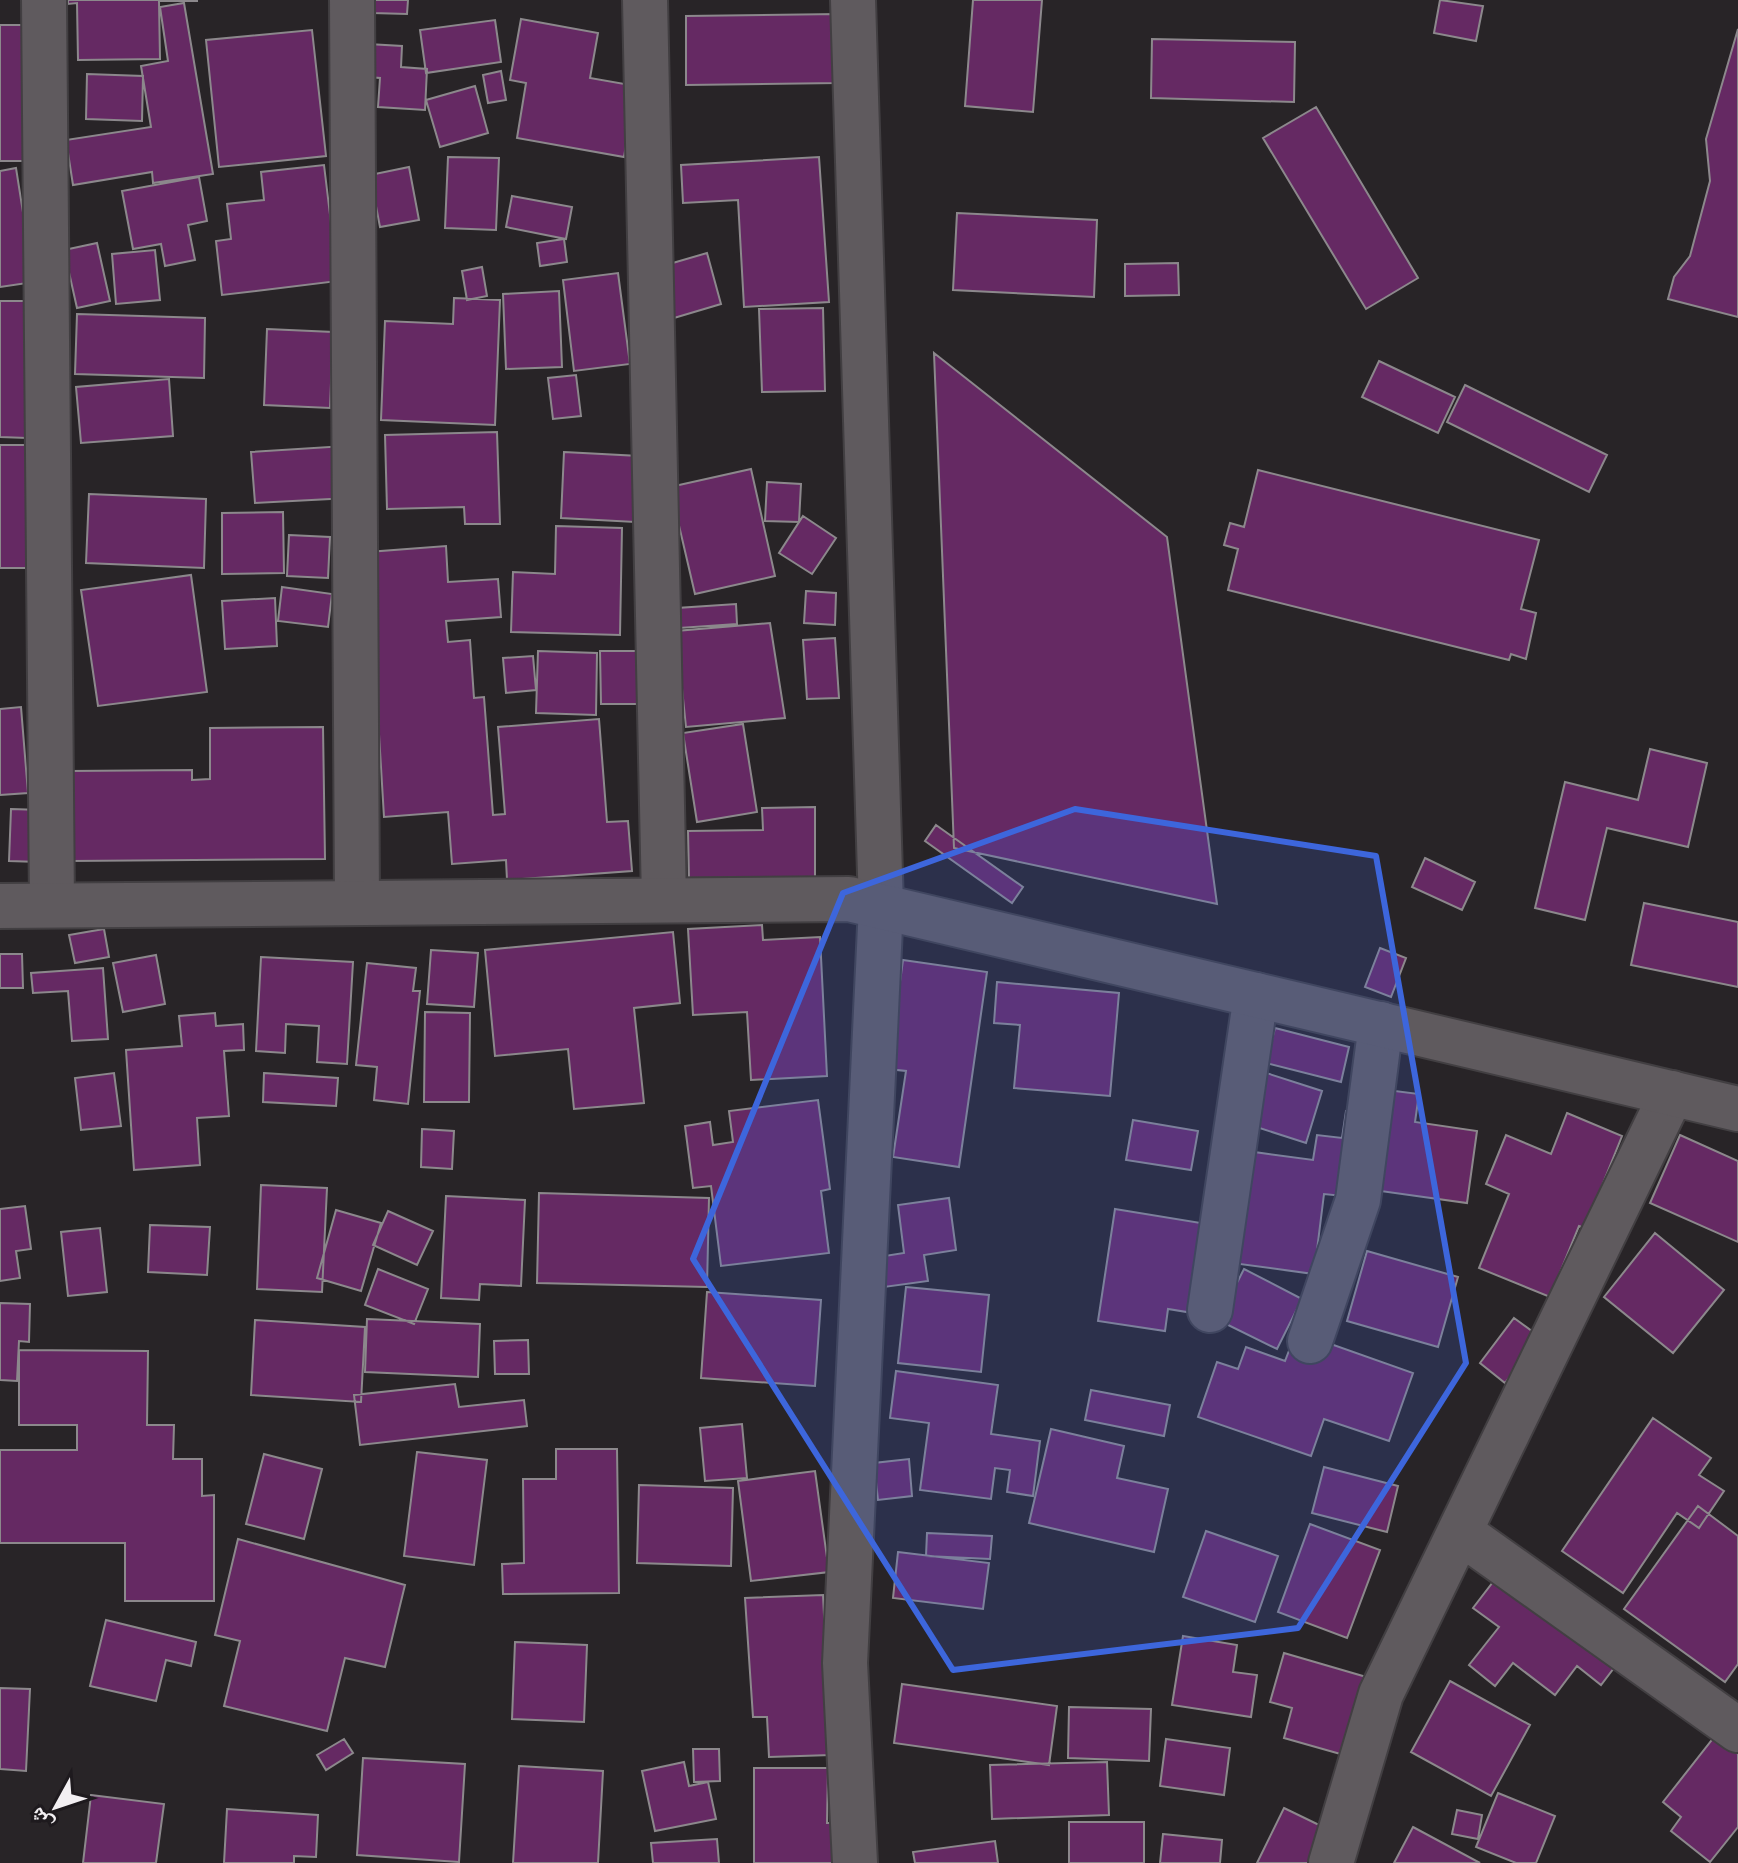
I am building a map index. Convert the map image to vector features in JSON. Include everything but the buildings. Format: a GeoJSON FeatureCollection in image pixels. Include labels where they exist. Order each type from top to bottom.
{"type":"FeatureCollection","features":[{"type":"Feature","properties":{"kind":"street"},"geometry":{"type":"LineString","coordinates":[[44,0],[52,905]]}},
{"type":"Feature","properties":{"kind":"street"},"geometry":{"type":"LineString","coordinates":[[352,0],[357,903]]}},
{"type":"Feature","properties":{"kind":"street"},"geometry":{"type":"LineString","coordinates":[[645,0],[664,900]]}},
{"type":"Feature","properties":{"kind":"street"},"geometry":{"type":"LineString","coordinates":[[853,0],[881,906],[845,1663],[855,1863]]}},
{"type":"Feature","properties":{"kind":"street"},"geometry":{"type":"LineString","coordinates":[[0,906],[849,899],[1738,1109]]}},
{"type":"Feature","properties":{"kind":"street"},"geometry":{"type":"LineString","coordinates":[[1210,1310],[1256,995]]}},
{"type":"Feature","properties":{"kind":"street"},"geometry":{"type":"LineString","coordinates":[[1310,1341],[1358,1200],[1381,1024]]}},
{"type":"Feature","properties":{"kind":"street"},"geometry":{"type":"LineString","coordinates":[[1331,1863],[1381,1694],[1672,1093]]}},
{"type":"Feature","properties":{"kind":"street"},"geometry":{"type":"LineString","coordinates":[[1460,1532],[1738,1730]]}},
{"type":"Feature","properties":{"kind":"highlighted area"},"geometry":{"type":"Polygon","coordinates":[[[1075,809],[1376,856],[1466,1363],[1298,1628],[953,1670],[693,1259],[843,893],[1075,809]]]}}]}
